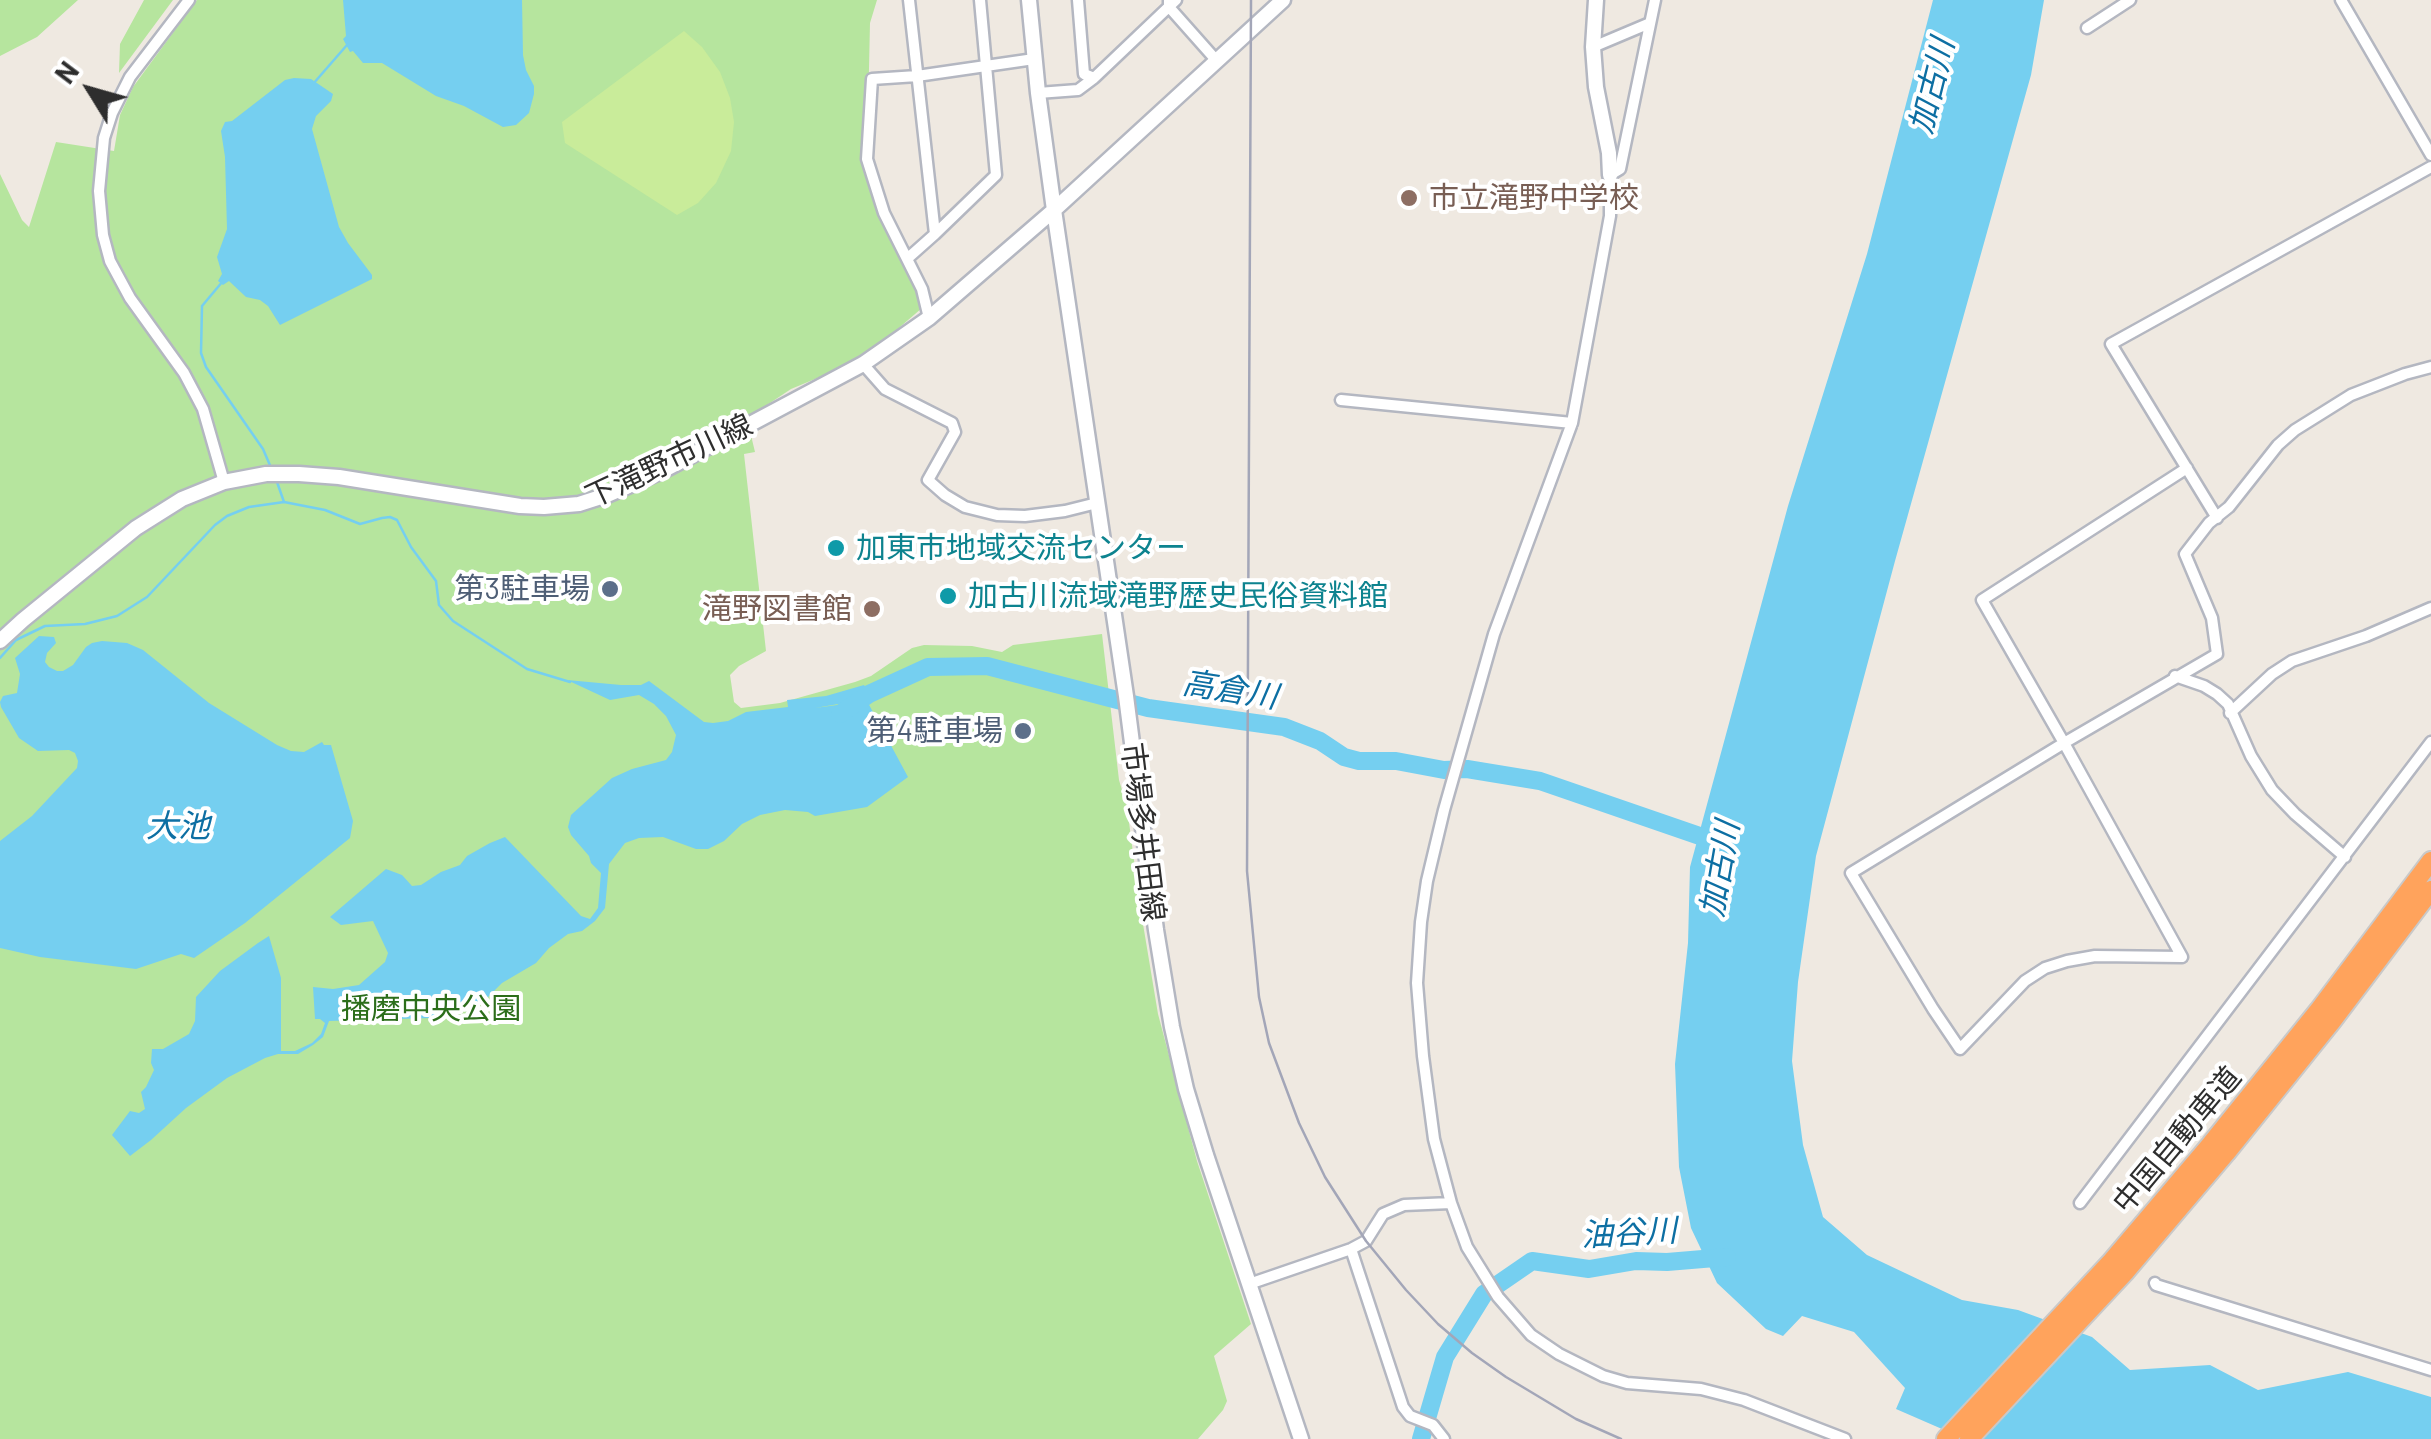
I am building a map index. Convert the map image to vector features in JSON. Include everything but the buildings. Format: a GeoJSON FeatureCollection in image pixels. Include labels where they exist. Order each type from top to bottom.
{"type":"FeatureCollection","features":[{"type":"Feature","properties":{"kind":"highway","name":"中国自動車道"},"geometry":{"type":"LineString","coordinates":[[1969,1439],[2118,1267],[2431,861]]}},
{"type":"Feature","properties":{"kind":"highway","name":"中国自動車道"},"geometry":{"type":"LineString","coordinates":[[1946,1439],[2118,1267],[2226,1152],[2431,890]]}},
{"type":"Feature","properties":{"kind":"main road"},"geometry":{"type":"LineString","coordinates":[[1029,0],[1054,210]]}},
{"type":"Feature","properties":{"kind":"main road","name":"下滝野市川線"},"geometry":{"type":"LineString","coordinates":[[0,641],[136,528],[182,499],[224,482],[266,474],[299,474],[520,506],[579,504],[664,470],[863,364],[930,318],[1283,0]]}},
{"type":"Feature","properties":{"kind":"main road"},"geometry":{"type":"LineString","coordinates":[[1596,0],[1596,87],[1610,175]]}},
{"type":"Feature","properties":{"kind":"main road","name":"市場多井田線"},"geometry":{"type":"LineString","coordinates":[[1054,210],[1172,1027],[1186,1089],[1301,1439]]}},
{"type":"Feature","properties":{"kind":"street"},"geometry":{"type":"LineString","coordinates":[[189,0],[130,77],[112,113],[104,138],[99,190],[110,262],[130,298],[184,373],[203,409],[224,482]]}},
{"type":"Feature","properties":{"kind":"street"},"geometry":{"type":"LineString","coordinates":[[910,0],[935,234]]}},
{"type":"Feature","properties":{"kind":"street"},"geometry":{"type":"LineString","coordinates":[[908,258],[996,175],[980,0]]}},
{"type":"Feature","properties":{"kind":"street"},"geometry":{"type":"LineString","coordinates":[[1078,0],[1084,74],[1094,78]]}},
{"type":"Feature","properties":{"kind":"street"},"geometry":{"type":"LineString","coordinates":[[1655,0],[1620,169],[1610,175],[1610,216],[1572,423],[1494,634],[1427,881],[1417,983],[1423,1056],[1434,1139],[1467,1247],[1498,1297],[1531,1334],[1559,1354],[1604,1376],[1627,1383],[1700,1390],[1744,1400],[1830,1437],[1845,1439]]}},
{"type":"Feature","properties":{"kind":"street"},"geometry":{"type":"LineString","coordinates":[[2087,28],[2130,0]]}},
{"type":"Feature","properties":{"kind":"street"},"geometry":{"type":"LineString","coordinates":[[2341,0],[2431,155]]}},
{"type":"Feature","properties":{"kind":"street"},"geometry":{"type":"LineString","coordinates":[[1038,93],[1078,90],[1171,2],[1216,60]]}},
{"type":"Feature","properties":{"kind":"street"},"geometry":{"type":"LineString","coordinates":[[1593,47],[1650,23]]}},
{"type":"Feature","properties":{"kind":"street"},"geometry":{"type":"LineString","coordinates":[[930,318],[922,288],[884,213],[867,158],[872,79],[1034,59]]}},
{"type":"Feature","properties":{"kind":"street"},"geometry":{"type":"LineString","coordinates":[[2216,518],[2111,344],[2431,166]]}},
{"type":"Feature","properties":{"kind":"street"},"geometry":{"type":"LineString","coordinates":[[863,364],[885,389],[952,423],[955,432],[928,480],[965,508],[1024,516],[1097,503]]}},
{"type":"Feature","properties":{"kind":"street"},"geometry":{"type":"LineString","coordinates":[[2186,468],[1982,600],[2064,743],[2182,957],[2095,956],[2046,968],[2026,980],[1960,1048],[1851,873],[2064,743],[2175,676],[2217,654],[2212,618],[2184,554],[2295,430],[2351,394],[2431,368]]}},
{"type":"Feature","properties":{"kind":"street"},"geometry":{"type":"LineString","coordinates":[[1341,400],[1572,423]]}},
{"type":"Feature","properties":{"kind":"street"},"geometry":{"type":"LineString","coordinates":[[2230,714],[2272,674],[2292,662],[2431,608]]}},
{"type":"Feature","properties":{"kind":"street"},"geometry":{"type":"LineString","coordinates":[[2175,676],[2204,686],[2228,704],[2250,756],[2272,790],[2344,857]]}},
{"type":"Feature","properties":{"kind":"street"},"geometry":{"type":"LineString","coordinates":[[2080,1202],[2431,742]]}},
{"type":"Feature","properties":{"kind":"street"},"geometry":{"type":"LineString","coordinates":[[1248,1284],[1351,1249],[1366,1240],[1384,1214],[1404,1205],[1451,1204]]}},
{"type":"Feature","properties":{"kind":"street"},"geometry":{"type":"LineString","coordinates":[[1351,1249],[1403,1407],[1410,1416],[1433,1425],[1444,1439]]}},
{"type":"Feature","properties":{"kind":"street"},"geometry":{"type":"LineString","coordinates":[[2154,1283],[2431,1370]]}},
{"type":"Feature","properties":{"kind":"green space"},"geometry":{"type":"Polygon","coordinates":[[[0,0],[78,0],[37,37],[0,56],[0,0]]]}},
{"type":"Feature","properties":{"kind":"green space"},"geometry":{"type":"Polygon","coordinates":[[[144,0],[173,0],[119,73],[120,44],[144,0]]]}},
{"type":"Feature","properties":{"kind":"green space","name":"播磨中央公園"},"geometry":{"type":"Polygon","coordinates":[[[197,0],[877,0],[870,23],[867,159],[884,213],[908,258],[922,308],[871,352],[791,389],[749,417],[755,452],[744,454],[766,651],[730,675],[734,702],[741,708],[780,703],[855,682],[871,676],[912,648],[924,645],[972,646],[1002,652],[1013,645],[1102,634],[1119,780],[1127,807],[1158,1014],[1197,1161],[1251,1324],[1214,1356],[1227,1401],[1198,1439],[0,1439],[0,174],[29,227],[56,142],[114,151],[120,115],[133,87],[197,0]]]}},
{"type":"Feature","properties":{"kind":"green space"},"geometry":{"type":"Polygon","coordinates":[[[684,31],[720,72],[734,122],[731,151],[716,183],[698,203],[677,215],[565,143],[562,122],[684,31]]]}},
{"type":"Feature","properties":{"kind":"water"},"geometry":{"type":"Polygon","coordinates":[[[343,0],[522,0],[523,55],[534,86],[529,113],[516,125],[503,127],[436,96],[382,63],[363,63],[343,39],[343,0]]]}},
{"type":"Feature","properties":{"kind":"water","name":"加古川"},"geometry":{"type":"Polygon","coordinates":[[[1933,0],[2044,0],[2031,75],[1816,856],[1798,982],[1792,1061],[1803,1145],[1823,1217],[1867,1255],[1962,1300],[2018,1310],[2092,1337],[2130,1370],[2210,1365],[2258,1390],[2348,1372],[2431,1397],[2431,1439],[1965,1439],[1896,1409],[1905,1388],[1854,1332],[1802,1316],[1783,1336],[1766,1329],[1717,1283],[1691,1228],[1679,1167],[1675,1064],[1688,943],[1690,867],[1788,506],[1867,254],[1933,0]]]}},
{"type":"Feature","properties":{"kind":"water"},"geometry":{"type":"Polygon","coordinates":[[[311,79],[333,94],[316,116],[312,129],[339,227],[372,279],[280,325],[260,300],[246,297],[229,281],[223,285],[218,281],[222,274],[217,257],[227,229],[221,131],[225,122],[232,121],[285,80],[311,79]]]}},
{"type":"Feature","properties":{"kind":"water","name":"大池"},"geometry":{"type":"Polygon","coordinates":[[[39,636],[54,637],[56,643],[45,662],[57,671],[73,665],[92,643],[127,643],[143,650],[209,703],[277,745],[304,752],[322,742],[331,745],[353,821],[350,838],[245,923],[194,958],[181,954],[136,969],[0,948],[0,841],[32,816],[77,768],[78,761],[69,750],[38,751],[19,738],[1,707],[3,696],[17,693],[20,674],[15,658],[39,636]]]}},
{"type":"Feature","properties":{"kind":"water"},"geometry":{"type":"Polygon","coordinates":[[[567,680],[621,685],[649,681],[704,722],[713,723],[746,712],[788,707],[787,700],[826,696],[864,685],[871,697],[867,699],[815,708],[867,701],[908,777],[867,807],[815,816],[785,810],[760,815],[708,849],[696,849],[663,837],[625,843],[609,864],[605,908],[595,921],[582,931],[568,934],[485,1000],[433,1018],[329,1021],[323,1037],[313,1045],[298,1054],[265,1058],[227,1078],[130,1156],[112,1135],[130,1111],[139,1113],[145,1109],[141,1092],[154,1070],[152,1049],[163,1049],[189,1034],[195,1021],[196,997],[220,971],[269,936],[281,978],[281,1051],[295,1051],[321,1034],[325,1023],[315,1019],[313,987],[359,985],[385,962],[388,953],[373,921],[341,925],[330,917],[386,869],[402,875],[412,886],[421,885],[505,837],[581,916],[590,919],[598,908],[601,873],[571,835],[571,815],[612,778],[666,760],[676,735],[666,716],[639,695],[610,700],[567,680]]]}},
{"type":"Feature","properties":{"kind":"waterway"},"geometry":{"type":"LineString","coordinates":[[313,84],[347,45]]}},
{"type":"Feature","properties":{"kind":"waterway"},"geometry":{"type":"LineString","coordinates":[[223,281],[202,306],[201,353],[206,367],[263,449],[272,470]]}},
{"type":"Feature","properties":{"kind":"waterway"},"geometry":{"type":"LineString","coordinates":[[277,482],[284,502]]}},
{"type":"Feature","properties":{"kind":"waterway"},"geometry":{"type":"LineString","coordinates":[[0,658],[16,640],[45,626],[85,624],[117,616],[147,597],[227,516],[249,507],[284,502],[325,510],[360,524],[390,517],[397,520],[436,581],[439,605],[453,621],[527,669],[570,682]]}},
{"type":"Feature","properties":{"kind":"waterway","name":"高倉川"},"geometry":{"type":"LineString","coordinates":[[840,714],[869,694],[928,667],[987,666],[1148,708],[1284,727],[1359,761],[1396,761],[1540,781],[1720,843]]}},
{"type":"Feature","properties":{"kind":"waterway","name":"油谷川"},"geometry":{"type":"LineString","coordinates":[[1421,1439],[1445,1357],[1484,1294],[1532,1261],[1589,1269],[1636,1261],[1727,1257]]}},
{"type":"Feature","properties":{"kind":"railway"},"geometry":{"type":"LineString","coordinates":[[1251,0],[1247,871],[1259,997],[1269,1043],[1299,1123],[1325,1177],[1366,1241],[1406,1290],[1438,1324],[1506,1377],[1576,1419],[1621,1439]]}},
{"type":"Feature","properties":{"kind":"place","name":"市立滝野中学校"},"geometry":{"type":"Point","coordinates":[1409,198]}},
{"type":"Feature","properties":{"kind":"place","name":"加東市地域交流センター"},"geometry":{"type":"Point","coordinates":[836,548]}},
{"type":"Feature","properties":{"kind":"place","name":"第3駐車場"},"geometry":{"type":"Point","coordinates":[610,589]}},
{"type":"Feature","properties":{"kind":"place","name":"加古川流域滝野歴史民俗資料館"},"geometry":{"type":"Point","coordinates":[948,596]}},
{"type":"Feature","properties":{"kind":"place","name":"滝野図書館"},"geometry":{"type":"Point","coordinates":[872,609]}},
{"type":"Feature","properties":{"kind":"place","name":"第4駐車場"},"geometry":{"type":"Point","coordinates":[1023,731]}}]}
